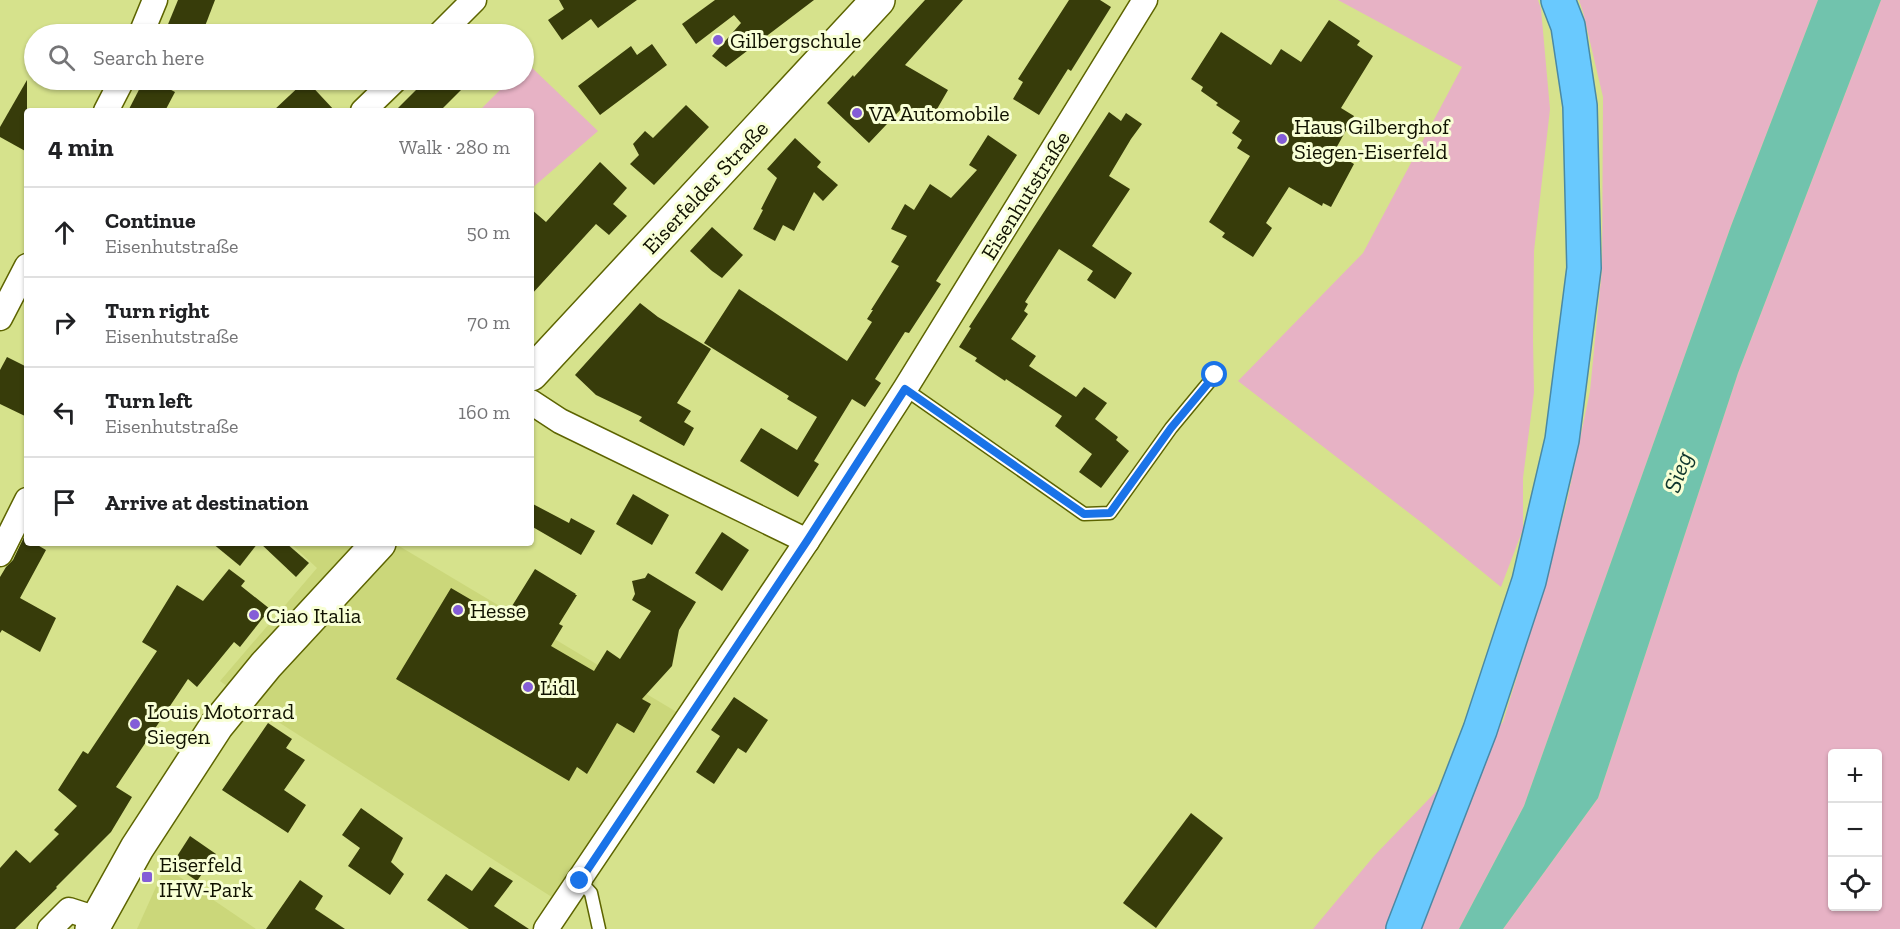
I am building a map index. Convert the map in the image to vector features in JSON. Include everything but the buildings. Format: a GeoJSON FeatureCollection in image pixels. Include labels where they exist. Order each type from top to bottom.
{"type":"FeatureCollection","features":[{"type":"Feature","properties":{"kind":"highway"},"geometry":{"type":"LineString","coordinates":[[1402,929],[1480,730],[1529,581],[1562,441],[1584,268],[1580,106],[1568,26],[1558,0]]}},
{"type":"Feature","properties":{"kind":"main road","name":"Eiserfelder Straße"},"geometry":{"type":"LineString","coordinates":[[534,371],[878,0]]}},
{"type":"Feature","properties":{"kind":"main road"},"geometry":{"type":"LineString","coordinates":[[94,924],[137,848],[218,725],[266,665],[376,546]]}},
{"type":"Feature","properties":{"kind":"street"},"geometry":{"type":"LineString","coordinates":[[145,24],[155,0]]}},
{"type":"Feature","properties":{"kind":"street"},"geometry":{"type":"LineString","coordinates":[[450,24],[474,0]]}},
{"type":"Feature","properties":{"kind":"street","name":"Eisenhutstraße"},"geometry":{"type":"LineString","coordinates":[[546,929],[807,541],[905,389],[1145,0]]}},
{"type":"Feature","properties":{"kind":"street"},"geometry":{"type":"LineString","coordinates":[[108,108],[118,90]]}},
{"type":"Feature","properties":{"kind":"street"},"geometry":{"type":"LineString","coordinates":[[366,108],[385,90]]}},
{"type":"Feature","properties":{"kind":"street"},"geometry":{"type":"LineString","coordinates":[[0,318],[24,272]]}},
{"type":"Feature","properties":{"kind":"street"},"geometry":{"type":"LineString","coordinates":[[534,404],[560,421],[807,541]]}},
{"type":"Feature","properties":{"kind":"street"},"geometry":{"type":"LineString","coordinates":[[0,554],[24,506]]}},
{"type":"Feature","properties":{"kind":"street"},"geometry":{"type":"LineString","coordinates":[[50,929],[69,910],[94,924]]}},
{"type":"Feature","properties":{"kind":"lane"},"geometry":{"type":"LineString","coordinates":[[905,389],[1084,514],[1110,513],[1171,428],[1215,375]]}},
{"type":"Feature","properties":{"kind":"lane"},"geometry":{"type":"LineString","coordinates":[[580,881],[591,893],[599,929]]}},
{"type":"Feature","properties":{"kind":"shaded area"},"geometry":{"type":"Polygon","coordinates":[[[1338,0],[1538,0],[1541,9],[1550,109],[1534,251],[1534,392],[1523,478],[1523,529],[1501,587],[1238,381],[1363,253],[1462,67],[1338,0]]]}},
{"type":"Feature","properties":{"kind":"shaded area"},"geometry":{"type":"Polygon","coordinates":[[[1579,0],[1818,0],[1731,226],[1524,806],[1459,929],[1313,929],[1374,856],[1503,722],[1538,608],[1567,501],[1590,391],[1602,269],[1603,97],[1579,0]]]}},
{"type":"Feature","properties":{"kind":"shaded area"},"geometry":{"type":"Polygon","coordinates":[[[1881,0],[1900,0],[1900,929],[1503,929],[1598,798],[1738,373],[1881,0]]]}},
{"type":"Feature","properties":{"kind":"shaded area"},"geometry":{"type":"Polygon","coordinates":[[[534,70],[598,131],[534,186],[534,108],[482,108],[500,90],[534,90],[534,70]]]}},
{"type":"Feature","properties":{"kind":"shaded area"},"geometry":{"type":"Polygon","coordinates":[[[293,546],[399,546],[680,714],[558,901],[258,709],[220,681],[317,568],[293,546]]]}},
{"type":"Feature","properties":{"kind":"shaded area"},"geometry":{"type":"Polygon","coordinates":[[[165,867],[256,929],[137,929],[165,867]]]}},
{"type":"Feature","properties":{"kind":"water","name":"Sieg"},"geometry":{"type":"Polygon","coordinates":[[[1818,0],[1881,0],[1738,373],[1598,798],[1503,929],[1459,929],[1524,806],[1731,226],[1818,0]]]}},
{"type":"Feature","properties":{"kind":"place","name":"Gilbergschule"},"geometry":{"type":"Point","coordinates":[718,40]}},
{"type":"Feature","properties":{"kind":"place","name":"VA Automobile"},"geometry":{"type":"Point","coordinates":[857,113]}},
{"type":"Feature","properties":{"kind":"place","name":"Haus Gilberghof Siegen-Eiserfeld"},"geometry":{"type":"Point","coordinates":[1282,139]}},
{"type":"Feature","properties":{"kind":"place","name":"Hesse"},"geometry":{"type":"Point","coordinates":[458,610]}},
{"type":"Feature","properties":{"kind":"place","name":"Ciao Italia"},"geometry":{"type":"Point","coordinates":[254,615]}},
{"type":"Feature","properties":{"kind":"place","name":"Lidl"},"geometry":{"type":"Point","coordinates":[528,687]}},
{"type":"Feature","properties":{"kind":"place","name":"Louis Motorrad Siegen"},"geometry":{"type":"Point","coordinates":[135,724]}},
{"type":"Feature","properties":{"kind":"place","name":"Eiserfeld IHW-Park"},"geometry":{"type":"Point","coordinates":[147,877]}},
{"type":"Feature","properties":{"kind":"route"},"geometry":{"type":"LineString","coordinates":[[580,881],[807,541],[905,389],[1084,514],[1110,513],[1171,428],[1215,375]]}}]}
